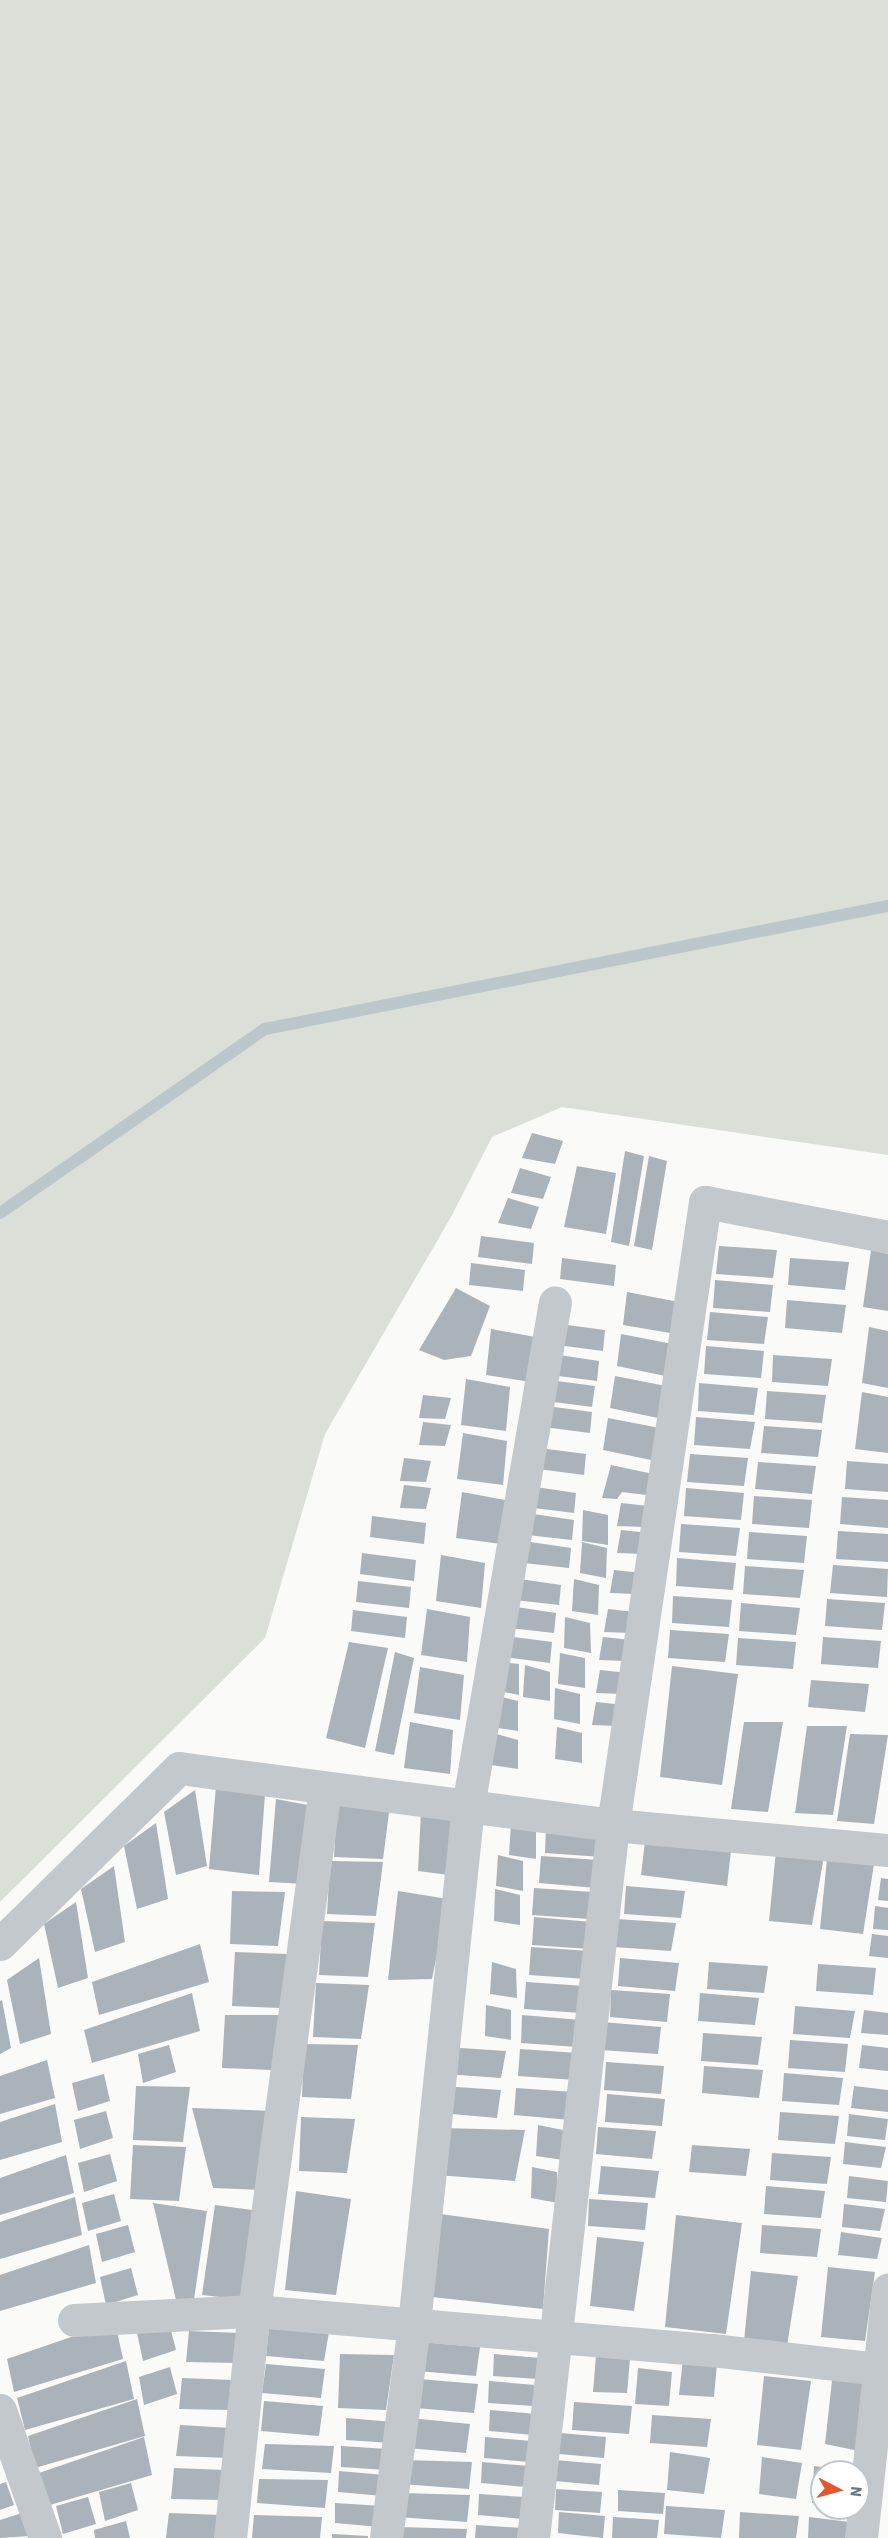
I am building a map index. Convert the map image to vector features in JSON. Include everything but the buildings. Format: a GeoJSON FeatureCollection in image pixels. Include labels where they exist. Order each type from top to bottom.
{"type":"FeatureCollection","features":[{"type":"Feature","properties":{"kind":"street"},"geometry":{"type":"LineString","coordinates":[[533,2538],[613,1826],[705,1202],[888,1237]]}},
{"type":"Feature","properties":{"kind":"street"},"geometry":{"type":"LineString","coordinates":[[386,2538],[414,2324],[468,1806],[555,1302]]}},
{"type":"Feature","properties":{"kind":"street"},"geometry":{"type":"LineString","coordinates":[[0,1944],[178,1768],[613,1826],[888,1850]]}},
{"type":"Feature","properties":{"kind":"street"},"geometry":{"type":"LineString","coordinates":[[230,2538],[254,2311],[325,1788]]}},
{"type":"Feature","properties":{"kind":"street"},"geometry":{"type":"LineString","coordinates":[[861,2538],[884,2369],[888,2289]]}},
{"type":"Feature","properties":{"kind":"street"},"geometry":{"type":"LineString","coordinates":[[74,2320],[254,2311],[556,2336],[884,2369]]}},
{"type":"Feature","properties":{"kind":"street"},"geometry":{"type":"LineString","coordinates":[[0,2410],[45,2538]]}},
{"type":"Feature","properties":{"kind":"shaded area"},"geometry":{"type":"Polygon","coordinates":[[[0,0],[888,0],[888,1155],[562,1107],[492,1137],[451,1217],[325,1434],[265,1638],[0,1902],[0,0]]]}},
{"type":"Feature","properties":{"kind":"waterway"},"geometry":{"type":"LineString","coordinates":[[0,1213],[265,1029],[888,906]]}}]}
